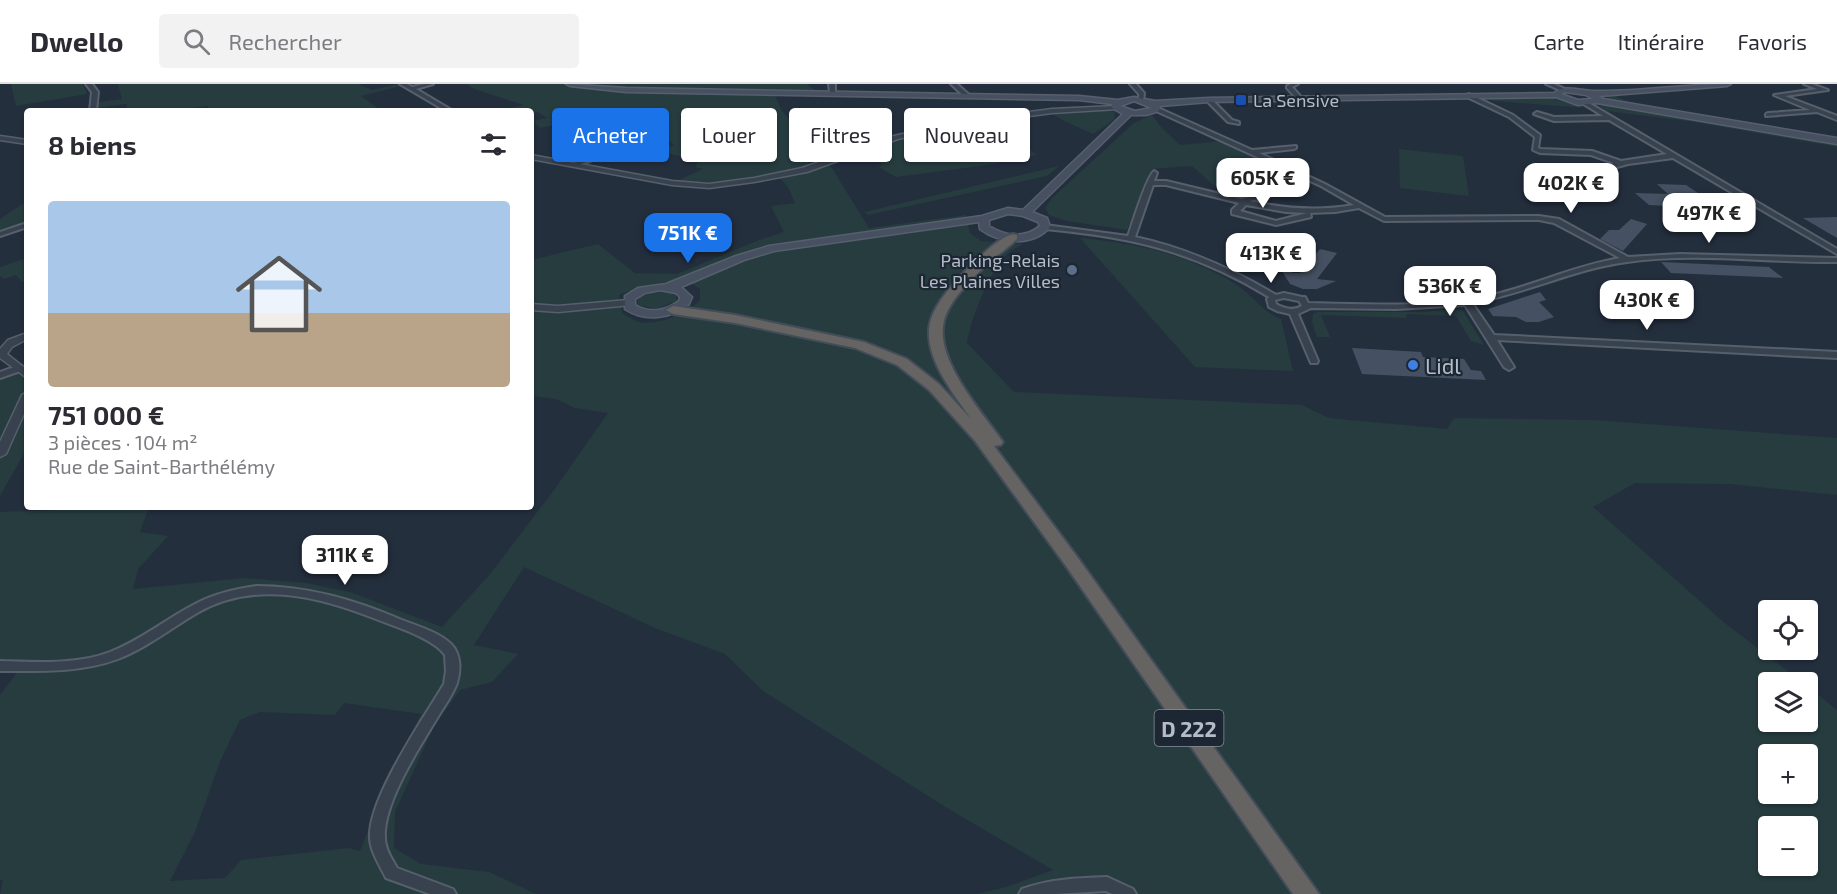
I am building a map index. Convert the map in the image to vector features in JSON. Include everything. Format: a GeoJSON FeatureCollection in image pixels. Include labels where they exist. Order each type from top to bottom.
{"type":"FeatureCollection","features":[{"type":"Feature","properties":{"kind":"highway"},"geometry":{"type":"LineString","coordinates":[[1014,237],[991,253],[946,303],[937,320],[934,340],[943,363],[1072,562]]}},
{"type":"Feature","properties":{"kind":"highway"},"geometry":{"type":"LineString","coordinates":[[673,310],[725,317],[859,345],[902,362],[934,387],[980,438],[1072,562]]}},
{"type":"Feature","properties":{"kind":"highway","name":"D 222"},"geometry":{"type":"LineString","coordinates":[[1072,562],[1307,894]]}},
{"type":"Feature","properties":{"kind":"main road"},"geometry":{"type":"LineString","coordinates":[[570,84],[608,89],[717,91],[832,89],[967,96],[1079,98],[1117,105],[1130,112],[1143,113],[1155,106],[1209,100],[1561,93],[1596,97],[1837,141]]}},
{"type":"Feature","properties":{"kind":"main road"},"geometry":{"type":"LineString","coordinates":[[1561,93],[1565,99],[1585,103],[1596,97],[1726,84]]}},
{"type":"Feature","properties":{"kind":"main road"},"geometry":{"type":"LineString","coordinates":[[1117,105],[1141,100],[1155,106]]}},
{"type":"Feature","properties":{"kind":"main road"},"geometry":{"type":"LineString","coordinates":[[1025,213],[1130,112]]}},
{"type":"Feature","properties":{"kind":"main road"},"geometry":{"type":"LineString","coordinates":[[684,293],[685,302],[673,310],[656,314],[633,310],[628,303],[634,294],[642,290],[670,287],[757,252],[806,243],[934,224],[985,224],[1000,212],[1025,213],[1043,220],[1045,227],[1031,236],[1014,237],[995,234],[985,224]]}},
{"type":"Feature","properties":{"kind":"main road"},"geometry":{"type":"LineString","coordinates":[[684,293],[717,268]]}},
{"type":"Feature","properties":{"kind":"main road"},"geometry":{"type":"LineString","coordinates":[[670,287],[684,293]]}},
{"type":"Feature","properties":{"kind":"street"},"geometry":{"type":"LineString","coordinates":[[89,84],[95,92],[93,108]]}},
{"type":"Feature","properties":{"kind":"street"},"geometry":{"type":"LineString","coordinates":[[403,84],[445,108]]}},
{"type":"Feature","properties":{"kind":"street"},"geometry":{"type":"LineString","coordinates":[[411,89],[430,84]]}},
{"type":"Feature","properties":{"kind":"street"},"geometry":{"type":"LineString","coordinates":[[954,84],[967,96]]}},
{"type":"Feature","properties":{"kind":"street"},"geometry":{"type":"LineString","coordinates":[[1133,84],[1142,94],[1141,100]]}},
{"type":"Feature","properties":{"kind":"street"},"geometry":{"type":"LineString","coordinates":[[1280,84],[1292,85],[1300,99]]}},
{"type":"Feature","properties":{"kind":"street"},"geometry":{"type":"LineString","coordinates":[[1549,84],[1561,93]]}},
{"type":"Feature","properties":{"kind":"street"},"geometry":{"type":"LineString","coordinates":[[1807,84],[1825,90],[1777,95],[1837,118]]}},
{"type":"Feature","properties":{"kind":"street"},"geometry":{"type":"LineString","coordinates":[[1468,96],[1511,116],[1532,130],[1538,138],[1535,149],[1597,154],[1622,164]]}},
{"type":"Feature","properties":{"kind":"street"},"geometry":{"type":"LineString","coordinates":[[1209,100],[1230,121],[1237,123]]}},
{"type":"Feature","properties":{"kind":"street"},"geometry":{"type":"LineString","coordinates":[[1585,103],[1837,252]]}},
{"type":"Feature","properties":{"kind":"street"},"geometry":{"type":"LineString","coordinates":[[534,158],[690,185],[732,184],[804,170],[896,137],[958,123],[1117,105]]}},
{"type":"Feature","properties":{"kind":"street"},"geometry":{"type":"LineString","coordinates":[[1155,106],[1254,152],[1384,219],[1539,218],[1556,221],[1627,259]]}},
{"type":"Feature","properties":{"kind":"street"},"geometry":{"type":"LineString","coordinates":[[1768,115],[1818,111]]}},
{"type":"Feature","properties":{"kind":"street"},"geometry":{"type":"LineString","coordinates":[[1537,114],[1554,119],[1611,118]]}},
{"type":"Feature","properties":{"kind":"street"},"geometry":{"type":"LineString","coordinates":[[605,125],[612,128],[618,138],[614,147],[609,151],[601,150],[573,136],[605,125]]}},
{"type":"Feature","properties":{"kind":"street"},"geometry":{"type":"LineString","coordinates":[[0,138],[24,141]]}},
{"type":"Feature","properties":{"kind":"street"},"geometry":{"type":"LineString","coordinates":[[1254,152],[1294,147]]}},
{"type":"Feature","properties":{"kind":"street"},"geometry":{"type":"LineString","coordinates":[[1584,177],[1593,171],[1622,164],[1676,156]]}},
{"type":"Feature","properties":{"kind":"street"},"geometry":{"type":"LineString","coordinates":[[534,161],[541,159]]}},
{"type":"Feature","properties":{"kind":"street"},"geometry":{"type":"LineString","coordinates":[[576,164],[581,162]]}},
{"type":"Feature","properties":{"kind":"street"},"geometry":{"type":"LineString","coordinates":[[1131,237],[1154,172]]}},
{"type":"Feature","properties":{"kind":"street"},"geometry":{"type":"LineString","coordinates":[[1150,183],[1166,183],[1277,209],[1310,213],[1335,212],[1360,206]]}},
{"type":"Feature","properties":{"kind":"street"},"geometry":{"type":"LineString","coordinates":[[1243,201],[1277,193]]}},
{"type":"Feature","properties":{"kind":"street"},"geometry":{"type":"LineString","coordinates":[[1243,201],[1244,204],[1235,212],[1276,223],[1307,216],[1310,213]]}},
{"type":"Feature","properties":{"kind":"street"},"geometry":{"type":"LineString","coordinates":[[0,234],[24,226]]}},
{"type":"Feature","properties":{"kind":"street"},"geometry":{"type":"LineString","coordinates":[[1045,227],[1131,237],[1168,246],[1210,262],[1274,297],[1284,295],[1296,297],[1307,305],[1390,307],[1467,302],[1502,295],[1585,267],[1627,259],[1682,256],[1837,260]]}},
{"type":"Feature","properties":{"kind":"street"},"geometry":{"type":"LineString","coordinates":[[1274,297],[1271,299],[1272,305],[1281,310],[1293,312],[1305,309],[1307,305]]}},
{"type":"Feature","properties":{"kind":"street"},"geometry":{"type":"LineString","coordinates":[[1467,302],[1509,367]]}},
{"type":"Feature","properties":{"kind":"street"},"geometry":{"type":"LineString","coordinates":[[534,307],[558,309],[628,303]]}},
{"type":"Feature","properties":{"kind":"street"},"geometry":{"type":"LineString","coordinates":[[1293,312],[1314,361]]}},
{"type":"Feature","properties":{"kind":"street"},"geometry":{"type":"LineString","coordinates":[[1491,337],[1837,355]]}},
{"type":"Feature","properties":{"kind":"street"},"geometry":{"type":"LineString","coordinates":[[24,338],[2,349],[2,355],[24,372]]}},
{"type":"Feature","properties":{"kind":"street"},"geometry":{"type":"LineString","coordinates":[[0,375],[24,372]]}},
{"type":"Feature","properties":{"kind":"street"},"geometry":{"type":"LineString","coordinates":[[0,454],[24,402]]}},
{"type":"Feature","properties":{"kind":"street"},"geometry":{"type":"LineString","coordinates":[[0,666],[91,663],[112,657],[132,648],[205,603],[224,596],[252,591],[286,591],[333,598],[442,641],[454,656],[455,667],[450,684],[397,776],[379,820],[377,839],[391,873],[448,894]]}},
{"type":"Feature","properties":{"kind":"street"},"geometry":{"type":"LineString","coordinates":[[1027,894],[1060,886],[1107,884],[1128,894]]}},
{"type":"Feature","properties":{"kind":"green space"},"geometry":{"type":"Polygon","coordinates":[[[11,84],[83,84],[87,94],[16,106],[11,84]]]}},
{"type":"Feature","properties":{"kind":"green space"},"geometry":{"type":"Polygon","coordinates":[[[118,84],[358,84],[372,90],[398,84],[401,86],[361,96],[378,108],[209,108],[208,106],[127,108],[126,104],[98,108],[98,102],[122,99],[118,84]]]}},
{"type":"Feature","properties":{"kind":"green space"},"geometry":{"type":"Polygon","coordinates":[[[466,84],[807,84],[821,95],[775,95],[780,107],[789,117],[789,162],[808,162],[810,165],[828,162],[869,228],[966,215],[970,233],[981,241],[1023,244],[1007,254],[987,284],[967,343],[1014,392],[1302,405],[1329,418],[1447,429],[1454,418],[1593,420],[1837,438],[1837,495],[1730,484],[1635,483],[1593,507],[1726,624],[1758,648],[1758,660],[1773,660],[1789,672],[1758,672],[1758,732],[1818,732],[1818,695],[1837,710],[1837,894],[978,894],[1006,887],[1053,870],[947,808],[763,691],[725,654],[655,628],[524,567],[474,645],[518,654],[492,682],[460,690],[434,726],[395,812],[394,848],[421,864],[489,872],[536,894],[0,894],[3,880],[0,880],[0,695],[16,674],[18,662],[0,661],[0,512],[148,510],[140,532],[168,536],[138,569],[133,589],[244,578],[305,583],[350,592],[442,627],[491,573],[554,490],[608,413],[575,408],[556,399],[534,396],[534,259],[598,244],[635,273],[677,274],[784,232],[771,206],[795,203],[788,187],[776,174],[714,182],[677,181],[703,169],[695,167],[698,162],[777,162],[777,108],[681,108],[681,157],[669,153],[669,147],[674,145],[669,141],[669,108],[552,108],[552,126],[540,128],[534,121],[547,118],[538,112],[534,113],[534,108],[510,108],[524,105],[474,89],[466,84]],[[684,278],[637,288],[619,295],[622,313],[639,322],[663,320],[695,305],[700,300],[700,289],[684,278]],[[344,703],[335,715],[260,712],[240,720],[221,759],[195,832],[170,881],[225,878],[241,860],[349,848],[360,851],[394,765],[421,714],[344,703]]]}},
{"type":"Feature","properties":{"kind":"green space"},"geometry":{"type":"Polygon","coordinates":[[[1608,96],[1616,96],[1635,105],[1837,137],[1837,147],[1695,122],[1607,111],[1600,106],[1611,102],[1608,96]]]}},
{"type":"Feature","properties":{"kind":"green space"},"geometry":{"type":"Polygon","coordinates":[[[1482,97],[1547,97],[1585,108],[1494,101],[1482,97]]]}},
{"type":"Feature","properties":{"kind":"green space"},"geometry":{"type":"Polygon","coordinates":[[[1108,110],[1115,112],[1114,120],[1093,134],[1051,113],[1108,110]]]}},
{"type":"Feature","properties":{"kind":"green space"},"geometry":{"type":"Polygon","coordinates":[[[1152,115],[1180,145],[1223,141],[1271,164],[1250,170],[1270,180],[1293,174],[1310,181],[1239,198],[1225,195],[1192,166],[1152,169],[1127,230],[1067,221],[1049,215],[1045,208],[1052,198],[1134,123],[1152,115]]]}},
{"type":"Feature","properties":{"kind":"green space"},"geometry":{"type":"Polygon","coordinates":[[[904,133],[904,162],[1003,162],[896,177],[878,167],[882,166],[880,162],[892,162],[892,137],[904,133]]]}},
{"type":"Feature","properties":{"kind":"green space"},"geometry":{"type":"Polygon","coordinates":[[[1399,149],[1463,156],[1469,196],[1400,188],[1399,149]]]}},
{"type":"Feature","properties":{"kind":"green space"},"geometry":{"type":"Polygon","coordinates":[[[1030,150],[1037,155],[1030,156],[1030,150]]]}},
{"type":"Feature","properties":{"kind":"green space"},"geometry":{"type":"Polygon","coordinates":[[[1059,166],[1047,176],[868,215],[864,212],[1059,166]]]}},
{"type":"Feature","properties":{"kind":"green space"},"geometry":{"type":"Polygon","coordinates":[[[24,203],[24,225],[0,232],[0,219],[24,203]]]}},
{"type":"Feature","properties":{"kind":"green space"},"geometry":{"type":"Polygon","coordinates":[[[1080,238],[1121,243],[1179,257],[1234,283],[1268,312],[1281,319],[1293,371],[1195,367],[1080,238]]]}},
{"type":"Feature","properties":{"kind":"green space"},"geometry":{"type":"Polygon","coordinates":[[[24,259],[24,282],[16,275],[4,279],[0,276],[0,267],[24,259]]]}},
{"type":"Feature","properties":{"kind":"green space"},"geometry":{"type":"Polygon","coordinates":[[[657,290],[676,294],[676,301],[657,309],[638,305],[638,298],[657,290]]]}},
{"type":"Feature","properties":{"kind":"green space"},"geometry":{"type":"Polygon","coordinates":[[[1455,309],[1463,311],[1484,345],[1471,341],[1456,316],[1406,314],[1407,318],[1321,315],[1330,337],[1317,337],[1312,322],[1313,314],[1318,312],[1422,312],[1455,309]]]}},
{"type":"Feature","properties":{"kind":"green space"},"geometry":{"type":"Polygon","coordinates":[[[24,370],[24,453],[0,496],[0,378],[24,370]]]}},
{"type":"Feature","properties":{"kind":"building"},"geometry":{"type":"Polygon","coordinates":[[[1657,184],[1686,185],[1707,199],[1729,200],[1743,210],[1649,205],[1635,193],[1668,194],[1657,184]]]}},
{"type":"Feature","properties":{"kind":"building"},"geometry":{"type":"Polygon","coordinates":[[[1837,217],[1837,238],[1803,218],[1837,217]]]}},
{"type":"Feature","properties":{"kind":"building"},"geometry":{"type":"Polygon","coordinates":[[[1631,219],[1647,224],[1623,251],[1600,239],[1609,230],[1619,230],[1631,219]]]}},
{"type":"Feature","properties":{"kind":"building"},"geometry":{"type":"Polygon","coordinates":[[[1320,249],[1337,253],[1317,279],[1336,281],[1317,289],[1303,289],[1290,284],[1275,260],[1293,273],[1300,273],[1320,249]]]}},
{"type":"Feature","properties":{"kind":"building"},"geometry":{"type":"Polygon","coordinates":[[[1661,262],[1769,267],[1783,278],[1671,273],[1661,262]]]}},
{"type":"Feature","properties":{"kind":"building"},"geometry":{"type":"Polygon","coordinates":[[[1540,292],[1546,300],[1539,302],[1554,317],[1539,322],[1526,322],[1516,317],[1493,316],[1488,309],[1540,292]]]}},
{"type":"Feature","properties":{"kind":"building","name":"Lidl"},"geometry":{"type":"Polygon","coordinates":[[[1352,348],[1421,352],[1423,357],[1464,359],[1471,370],[1481,371],[1486,380],[1362,374],[1352,348]]]}},
{"type":"Feature","properties":{"kind":"place","name":"La Sensive"},"geometry":{"type":"Point","coordinates":[1241,100]}},
{"type":"Feature","properties":{"kind":"place","name":"Parking-Relais Les Plaines Villes"},"geometry":{"type":"Point","coordinates":[1072,270]}},
{"type":"Feature","properties":{"kind":"place","name":"Lidl"},"geometry":{"type":"Point","coordinates":[1413,365]}}]}
